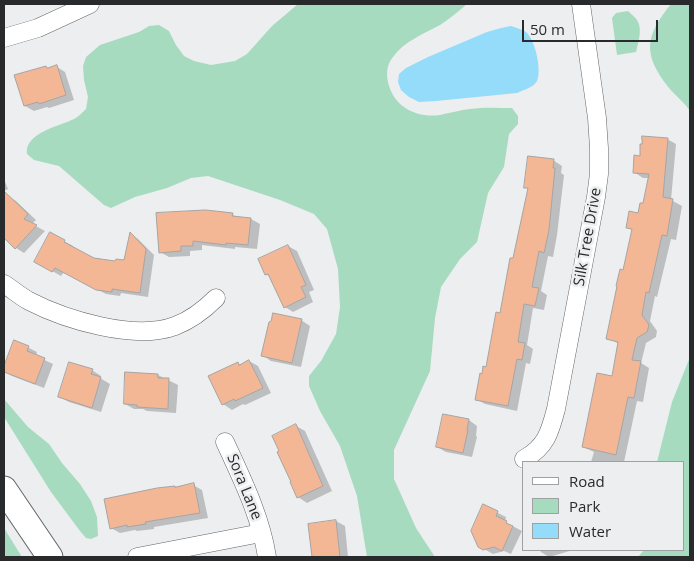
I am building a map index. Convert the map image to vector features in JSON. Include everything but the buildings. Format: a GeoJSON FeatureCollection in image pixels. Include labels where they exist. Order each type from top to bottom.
{"type":"FeatureCollection","features":[{"type":"Feature","properties":{"kind":"main road"},"geometry":{"type":"LineString","coordinates":[[4,489],[50,557]]}},
{"type":"Feature","properties":{"kind":"street"},"geometry":{"type":"LineString","coordinates":[[4,38],[38,28],[90,4]]}},
{"type":"Feature","properties":{"kind":"street","name":"Silk Tree Drive"},"geometry":{"type":"LineString","coordinates":[[524,459],[543,444],[550,430],[556,410],[599,174],[597,118],[581,4]]}},
{"type":"Feature","properties":{"kind":"street"},"geometry":{"type":"LineString","coordinates":[[4,284],[27,300],[76,321],[129,330],[152,331],[173,327],[205,310],[216,298]]}},
{"type":"Feature","properties":{"kind":"street","name":"Sora Lane"},"geometry":{"type":"LineString","coordinates":[[225,442],[255,512],[267,557]]}},
{"type":"Feature","properties":{"kind":"street","name":"Sora Lane"},"geometry":{"type":"LineString","coordinates":[[137,557],[262,533]]}},
{"type":"Feature","properties":{"kind":"green space"},"geometry":{"type":"Polygon","coordinates":[[[298,4],[467,4],[440,25],[415,38],[398,51],[391,60],[387,71],[392,94],[402,106],[423,115],[440,115],[466,109],[512,108],[518,116],[518,124],[509,134],[504,167],[488,193],[477,242],[460,259],[441,287],[435,318],[430,371],[394,450],[394,479],[416,528],[435,557],[367,557],[357,496],[340,446],[320,411],[309,386],[309,376],[321,361],[336,334],[340,307],[338,269],[327,229],[314,214],[280,200],[208,176],[191,178],[167,188],[135,197],[111,208],[104,205],[59,166],[34,160],[27,154],[31,141],[37,136],[44,131],[74,119],[86,109],[88,97],[83,66],[86,57],[100,45],[139,32],[149,26],[159,25],[169,31],[184,56],[194,61],[211,65],[235,61],[247,54],[272,26],[298,4]]]}},
{"type":"Feature","properties":{"kind":"green space"},"geometry":{"type":"Polygon","coordinates":[[[671,4],[690,4],[690,111],[660,76],[651,55],[650,45],[652,36],[662,15],[671,4]]]}},
{"type":"Feature","properties":{"kind":"green space"},"geometry":{"type":"Polygon","coordinates":[[[628,11],[637,20],[640,28],[636,52],[617,55],[612,18],[616,13],[628,11]]]}},
{"type":"Feature","properties":{"kind":"green space"},"geometry":{"type":"Polygon","coordinates":[[[690,357],[690,557],[638,557],[643,551],[684,551],[684,461],[657,461],[672,402],[690,357]]]}},
{"type":"Feature","properties":{"kind":"green space"},"geometry":{"type":"Polygon","coordinates":[[[4,399],[28,427],[49,444],[80,484],[91,501],[97,517],[98,536],[91,539],[86,538],[51,492],[4,417],[4,399]]]}},
{"type":"Feature","properties":{"kind":"green space"},"geometry":{"type":"Polygon","coordinates":[[[4,528],[22,557],[4,557],[4,528]]]}},
{"type":"Feature","properties":{"kind":"water"},"geometry":{"type":"Polygon","coordinates":[[[511,26],[526,32],[535,48],[539,70],[537,81],[530,87],[517,93],[419,102],[401,90],[398,82],[399,74],[406,68],[487,32],[511,26]]]}}]}
